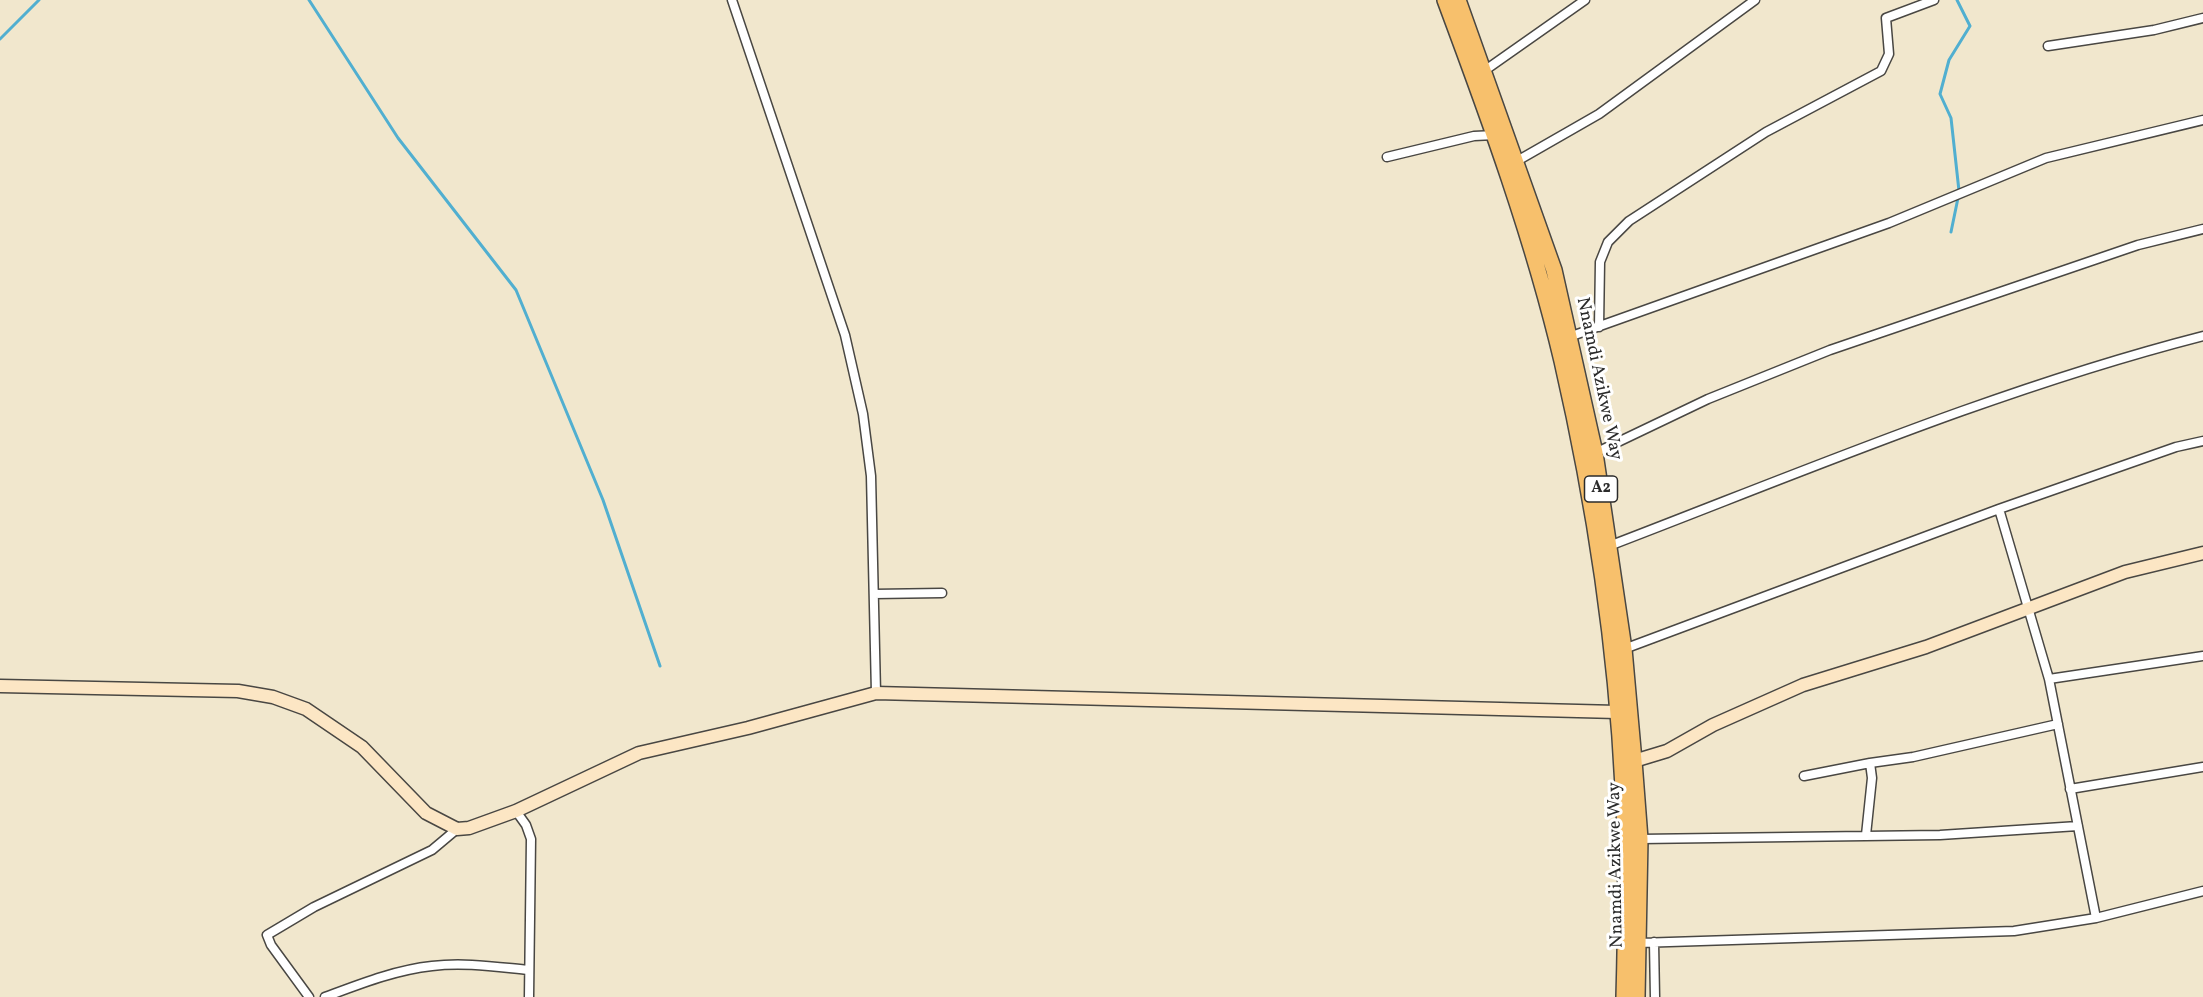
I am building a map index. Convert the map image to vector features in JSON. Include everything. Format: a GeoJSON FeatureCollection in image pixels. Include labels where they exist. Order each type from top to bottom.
{"type":"FeatureCollection","features":[{"type":"Feature","properties":{"kind":"highway","name":"Nnamdi Azikwe Way"},"geometry":{"type":"LineString","coordinates":[[1445,0],[1495,135],[1541,285],[1578,435],[1607,611],[1617,712],[1626,880],[1624,997]]}},
{"type":"Feature","properties":{"kind":"highway","name":"Nnamdi Azikwe Way"},"geometry":{"type":"LineString","coordinates":[[1458,0],[1554,270],[1595,453],[1624,649],[1634,760],[1640,839],[1637,997]]}},
{"type":"Feature","properties":{"kind":"street"},"geometry":{"type":"LineString","coordinates":[[732,0],[845,335],[862,414],[871,476],[876,693]]}},
{"type":"Feature","properties":{"kind":"street"},"geometry":{"type":"LineString","coordinates":[[1484,71],[1585,0]]}},
{"type":"Feature","properties":{"kind":"street"},"geometry":{"type":"LineString","coordinates":[[1517,161],[1599,114],[1755,0]]}},
{"type":"Feature","properties":{"kind":"street"},"geometry":{"type":"LineString","coordinates":[[1599,327],[1600,262],[1608,242],[1629,221],[1766,132],[1881,71],[1889,54],[1886,18],[1934,0]]}},
{"type":"Feature","properties":{"kind":"street"},"geometry":{"type":"LineString","coordinates":[[2048,46],[2154,30],[2203,18]]}},
{"type":"Feature","properties":{"kind":"street"},"geometry":{"type":"LineString","coordinates":[[1569,337],[1952,198],[2046,158],[2203,120]]}},
{"type":"Feature","properties":{"kind":"street"},"geometry":{"type":"LineString","coordinates":[[1387,157],[1474,136],[1495,135]]}},
{"type":"Feature","properties":{"kind":"street"},"geometry":{"type":"LineString","coordinates":[[1595,453],[1708,399],[1830,350],[2138,245],[2203,229]]}},
{"type":"Feature","properties":{"kind":"street"},"geometry":{"type":"LineString","coordinates":[[1609,546],[1899,435],[2124,356],[2203,336]]}},
{"type":"Feature","properties":{"kind":"street"},"geometry":{"type":"LineString","coordinates":[[1624,649],[1999,509],[2176,447],[2203,441]]}},
{"type":"Feature","properties":{"kind":"street"},"geometry":{"type":"LineString","coordinates":[[1999,509],[2049,679],[2096,918]]}},
{"type":"Feature","properties":{"kind":"street"},"geometry":{"type":"LineString","coordinates":[[1634,760],[1667,751],[1713,725],[1803,685],[1926,647],[2125,572],[2203,553]]}},
{"type":"Feature","properties":{"kind":"street"},"geometry":{"type":"LineString","coordinates":[[874,594],[942,592]]}},
{"type":"Feature","properties":{"kind":"street"},"geometry":{"type":"LineString","coordinates":[[2049,679],[2203,656]]}},
{"type":"Feature","properties":{"kind":"street"},"geometry":{"type":"LineString","coordinates":[[0,686],[238,691],[273,697],[306,709],[362,747],[426,813],[457,829],[470,828],[516,811],[639,753],[748,728],[876,693],[1617,712]]}},
{"type":"Feature","properties":{"kind":"street"},"geometry":{"type":"LineString","coordinates":[[1804,776],[1913,757],[2058,724]]}},
{"type":"Feature","properties":{"kind":"street"},"geometry":{"type":"LineString","coordinates":[[1866,835],[1872,778],[1870,763]]}},
{"type":"Feature","properties":{"kind":"street"},"geometry":{"type":"LineString","coordinates":[[2070,789],[2203,767]]}},
{"type":"Feature","properties":{"kind":"street"},"geometry":{"type":"LineString","coordinates":[[516,811],[526,825],[531,839],[529,997]]}},
{"type":"Feature","properties":{"kind":"street"},"geometry":{"type":"LineString","coordinates":[[1640,839],[1940,835],[2078,826]]}},
{"type":"Feature","properties":{"kind":"street"},"geometry":{"type":"LineString","coordinates":[[309,997],[267,935],[314,907],[432,850],[457,829]]}},
{"type":"Feature","properties":{"kind":"street"},"geometry":{"type":"LineString","coordinates":[[1638,943],[2014,931],[2096,918],[2203,891]]}},
{"type":"Feature","properties":{"kind":"street"},"geometry":{"type":"LineString","coordinates":[[1654,942],[1655,997]]}},
{"type":"Feature","properties":{"kind":"street"},"geometry":{"type":"LineString","coordinates":[[325,997],[389,974],[432,966],[474,965],[529,970]]}},
{"type":"Feature","properties":{"kind":"waterway"},"geometry":{"type":"LineString","coordinates":[[0,39],[39,0]]}},
{"type":"Feature","properties":{"kind":"waterway"},"geometry":{"type":"LineString","coordinates":[[309,0],[398,138],[516,290],[603,500],[660,666]]}},
{"type":"Feature","properties":{"kind":"waterway"},"geometry":{"type":"LineString","coordinates":[[1957,0],[1970,26],[1949,60],[1940,94],[1951,118],[1959,191]]}},
{"type":"Feature","properties":{"kind":"waterway"},"geometry":{"type":"LineString","coordinates":[[1951,232],[1958,198]]}}]}
